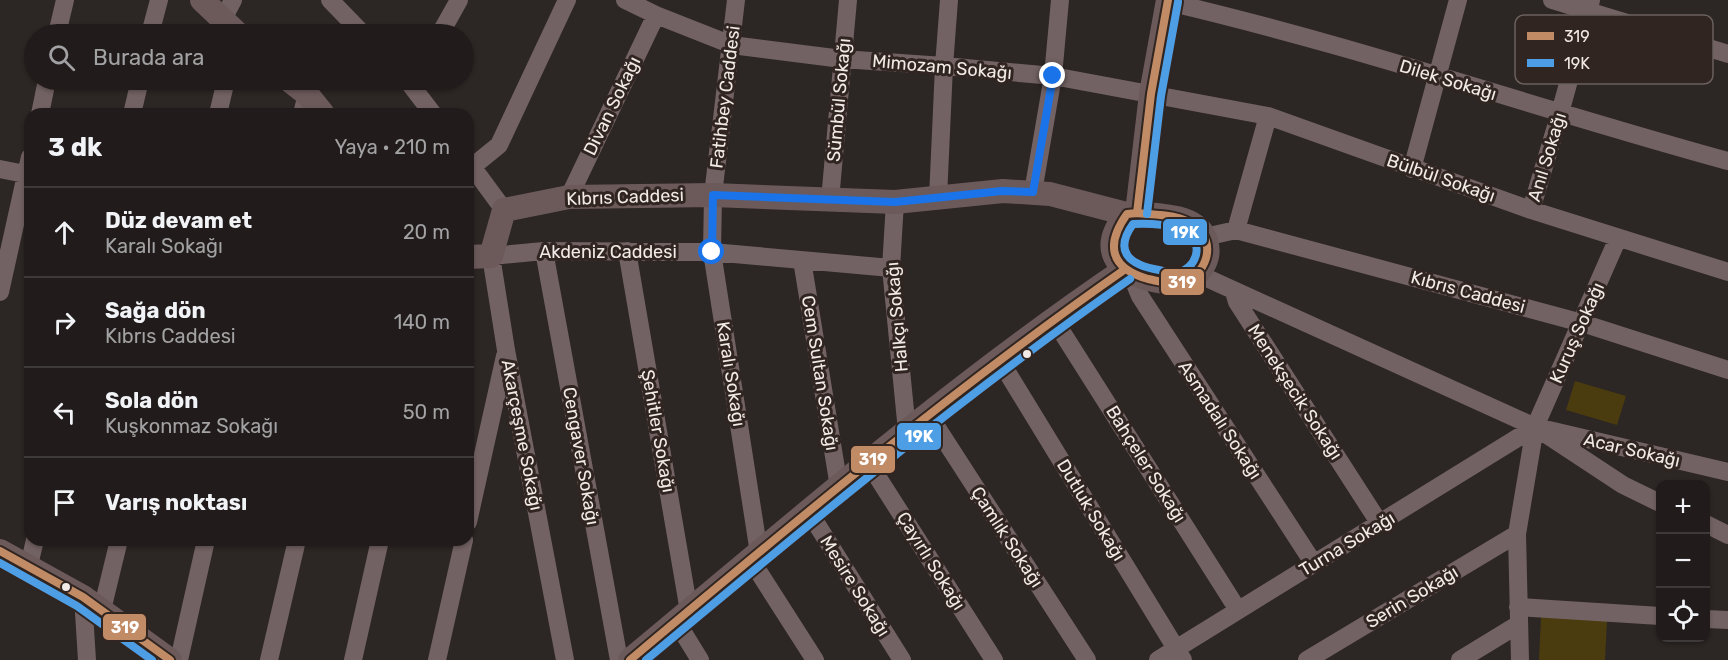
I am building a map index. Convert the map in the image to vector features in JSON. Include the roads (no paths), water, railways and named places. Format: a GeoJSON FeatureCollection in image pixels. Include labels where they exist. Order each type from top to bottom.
{"type":"FeatureCollection","features":[{"type":"Feature","properties":{"kind":"street"},"geometry":{"type":"LineString","coordinates":[[59,24],[65,0]]}},
{"type":"Feature","properties":{"kind":"street"},"geometry":{"type":"LineString","coordinates":[[153,24],[159,0]]}},
{"type":"Feature","properties":{"kind":"street"},"geometry":{"type":"LineString","coordinates":[[202,0],[233,24]]}},
{"type":"Feature","properties":{"kind":"street"},"geometry":{"type":"LineString","coordinates":[[446,24],[459,0]]}},
{"type":"Feature","properties":{"kind":"street"},"geometry":{"type":"LineString","coordinates":[[474,161],[499,145],[567,0]]}},
{"type":"Feature","properties":{"kind":"street","name":"Mimozam Sokağı"},"geometry":{"type":"LineString","coordinates":[[625,0],[656,15],[732,45],[843,59],[1053,76],[1151,94]]}},
{"type":"Feature","properties":{"kind":"street","name":"Fatihbey Caddesi"},"geometry":{"type":"LineString","coordinates":[[713,195],[736,0]]}},
{"type":"Feature","properties":{"kind":"street","name":"Sümbül Sokağı"},"geometry":{"type":"LineString","coordinates":[[830,200],[848,0]]}},
{"type":"Feature","properties":{"kind":"street"},"geometry":{"type":"LineString","coordinates":[[938,198],[949,0]]}},
{"type":"Feature","properties":{"kind":"street"},"geometry":{"type":"LineString","coordinates":[[1060,0],[1042,193],[1094,220],[1113,247]]}},
{"type":"Feature","properties":{"kind":"street"},"geometry":{"type":"LineString","coordinates":[[1412,169],[1458,0]]}},
{"type":"Feature","properties":{"kind":"street"},"geometry":{"type":"LineString","coordinates":[[1552,0],[1590,5],[1618,15]]}},
{"type":"Feature","properties":{"kind":"street"},"geometry":{"type":"LineString","coordinates":[[1132,214],[1164,216],[1192,223],[1200,229],[1205,237],[1207,256],[1198,274],[1180,283],[1170,283],[1127,272],[1115,258],[1113,247],[1116,231],[1132,214],[1168,1]]}},
{"type":"Feature","properties":{"kind":"street","name":"Dilek Sokağı"},"geometry":{"type":"LineString","coordinates":[[1168,1],[1283,31],[1728,161]]}},
{"type":"Feature","properties":{"kind":"street"},"geometry":{"type":"LineString","coordinates":[[335,2],[354,24]]}},
{"type":"Feature","properties":{"kind":"street","name":"Divan Sokağı"},"geometry":{"type":"LineString","coordinates":[[569,197],[656,15]]}},
{"type":"Feature","properties":{"kind":"street"},"geometry":{"type":"LineString","coordinates":[[1713,49],[1728,54]]}},
{"type":"Feature","properties":{"kind":"street","name":"Anıl Sokağı"},"geometry":{"type":"LineString","coordinates":[[1531,210],[1568,84]]}},
{"type":"Feature","properties":{"kind":"street"},"geometry":{"type":"LineString","coordinates":[[41,108],[45,90]]}},
{"type":"Feature","properties":{"kind":"street"},"geometry":{"type":"LineString","coordinates":[[133,108],[138,90]]}},
{"type":"Feature","properties":{"kind":"street"},"geometry":{"type":"LineString","coordinates":[[219,108],[224,90]]}},
{"type":"Feature","properties":{"kind":"street"},"geometry":{"type":"LineString","coordinates":[[417,90],[429,108]]}},
{"type":"Feature","properties":{"kind":"street","name":"Bülbül Sokağı"},"geometry":{"type":"LineString","coordinates":[[1151,94],[1268,116],[1531,210],[1728,272]]}},
{"type":"Feature","properties":{"kind":"street"},"geometry":{"type":"LineString","coordinates":[[299,96],[315,108]]}},
{"type":"Feature","properties":{"kind":"street"},"geometry":{"type":"LineString","coordinates":[[1236,231],[1268,116]]}},
{"type":"Feature","properties":{"kind":"street"},"geometry":{"type":"LineString","coordinates":[[0,169],[24,169]]}},
{"type":"Feature","properties":{"kind":"street"},"geometry":{"type":"LineString","coordinates":[[474,169],[504,210]]}},
{"type":"Feature","properties":{"kind":"street"},"geometry":{"type":"LineString","coordinates":[[0,291],[24,190]]}},
{"type":"Feature","properties":{"kind":"street","name":"Kıbrıs Caddesi"},"geometry":{"type":"LineString","coordinates":[[504,210],[569,197],[713,195],[895,202],[1002,191],[1042,193],[1132,214]]}},
{"type":"Feature","properties":{"kind":"street","name":"Karalı Sokağı"},"geometry":{"type":"LineString","coordinates":[[713,195],[712,252],[755,556]]}},
{"type":"Feature","properties":{"kind":"street","name":"Halkçı Sokağı"},"geometry":{"type":"LineString","coordinates":[[895,202],[891,268],[907,431]]}},
{"type":"Feature","properties":{"kind":"street","name":"Akarçeşme Sokağı"},"geometry":{"type":"LineString","coordinates":[[504,210],[480,256],[506,350],[565,660]]}},
{"type":"Feature","properties":{"kind":"street","name":"Kıbrıs Caddesi"},"geometry":{"type":"LineString","coordinates":[[1205,237],[1236,231],[1582,323],[1728,370]]}},
{"type":"Feature","properties":{"kind":"street","name":"Kuruş Sokağı"},"geometry":{"type":"LineString","coordinates":[[1520,660],[1517,534],[1535,427],[1618,238]]}},
{"type":"Feature","properties":{"kind":"street","name":"Akdeniz Caddesi"},"geometry":{"type":"LineString","coordinates":[[480,256],[544,251],[712,252],[891,268]]}},
{"type":"Feature","properties":{"kind":"street","name":"Cengaver Sokağı"},"geometry":{"type":"LineString","coordinates":[[544,251],[619,660]]}},
{"type":"Feature","properties":{"kind":"street","name":"Şehitler Sokağı"},"geometry":{"type":"LineString","coordinates":[[627,251],[683,616]]}},
{"type":"Feature","properties":{"kind":"street","name":"Cem Sultan Sokağı"},"geometry":{"type":"LineString","coordinates":[[802,260],[839,487]]}},
{"type":"Feature","properties":{"kind":"street"},"geometry":{"type":"LineString","coordinates":[[630,660],[928,414],[1053,318],[1127,272]]}},
{"type":"Feature","properties":{"kind":"street","name":"Asmadalı Sokağı"},"geometry":{"type":"LineString","coordinates":[[1127,272],[1140,296],[1314,564]]}},
{"type":"Feature","properties":{"kind":"street"},"geometry":{"type":"LineString","coordinates":[[1198,274],[1535,427],[1623,485],[1656,501]]}},
{"type":"Feature","properties":{"kind":"street","name":"Menekşecik Sokağı"},"geometry":{"type":"LineString","coordinates":[[1234,292],[1237,302],[1380,524]]}},
{"type":"Feature","properties":{"kind":"street","name":"Bahçeler Sokağı"},"geometry":{"type":"LineString","coordinates":[[1053,318],[1238,610]]}},
{"type":"Feature","properties":{"kind":"street"},"geometry":{"type":"LineString","coordinates":[[474,495],[506,350]]}},
{"type":"Feature","properties":{"kind":"street","name":"Dutluk Sokağı"},"geometry":{"type":"LineString","coordinates":[[999,359],[1179,654]]}},
{"type":"Feature","properties":{"kind":"street","name":"Çamlık Sokağı"},"geometry":{"type":"LineString","coordinates":[[928,414],[1087,660]]}},
{"type":"Feature","properties":{"kind":"street","name":"Turna Sokağı"},"geometry":{"type":"LineString","coordinates":[[1158,660],[1179,654],[1238,610],[1535,427]]}},
{"type":"Feature","properties":{"kind":"street","name":"Acar Sokağı"},"geometry":{"type":"LineString","coordinates":[[1535,427],[1728,472]]}},
{"type":"Feature","properties":{"kind":"street","name":"Çayırlı Sokağı"},"geometry":{"type":"LineString","coordinates":[[868,462],[994,660]]}},
{"type":"Feature","properties":{"kind":"street","name":"Mesire Sokağı"},"geometry":{"type":"LineString","coordinates":[[809,512],[902,660]]}},
{"type":"Feature","properties":{"kind":"street"},"geometry":{"type":"LineString","coordinates":[[1710,526],[1728,535]]}},
{"type":"Feature","properties":{"kind":"street","name":"Serin Sokağı"},"geometry":{"type":"LineString","coordinates":[[1307,660],[1517,534]]}},
{"type":"Feature","properties":{"kind":"street"},"geometry":{"type":"LineString","coordinates":[[29,566],[34,546]]}},
{"type":"Feature","properties":{"kind":"street"},"geometry":{"type":"LineString","coordinates":[[87,660],[93,603],[117,546]]}},
{"type":"Feature","properties":{"kind":"street"},"geometry":{"type":"LineString","coordinates":[[179,660],[205,546]]}},
{"type":"Feature","properties":{"kind":"street"},"geometry":{"type":"LineString","coordinates":[[269,660],[296,546]]}},
{"type":"Feature","properties":{"kind":"street"},"geometry":{"type":"LineString","coordinates":[[353,660],[379,546]]}},
{"type":"Feature","properties":{"kind":"street"},"geometry":{"type":"LineString","coordinates":[[437,660],[463,546]]}},
{"type":"Feature","properties":{"kind":"street"},"geometry":{"type":"LineString","coordinates":[[0,551],[93,603],[169,660]]}},
{"type":"Feature","properties":{"kind":"street"},"geometry":{"type":"LineString","coordinates":[[755,556],[815,660]]}},
{"type":"Feature","properties":{"kind":"street"},"geometry":{"type":"LineString","coordinates":[[1460,660],[1519,615],[1656,616]]}},
{"type":"Feature","properties":{"kind":"street"},"geometry":{"type":"LineString","coordinates":[[683,616],[700,660]]}},
{"type":"Feature","properties":{"kind":"street"},"geometry":{"type":"LineString","coordinates":[[1710,619],[1728,620]]}}]}
